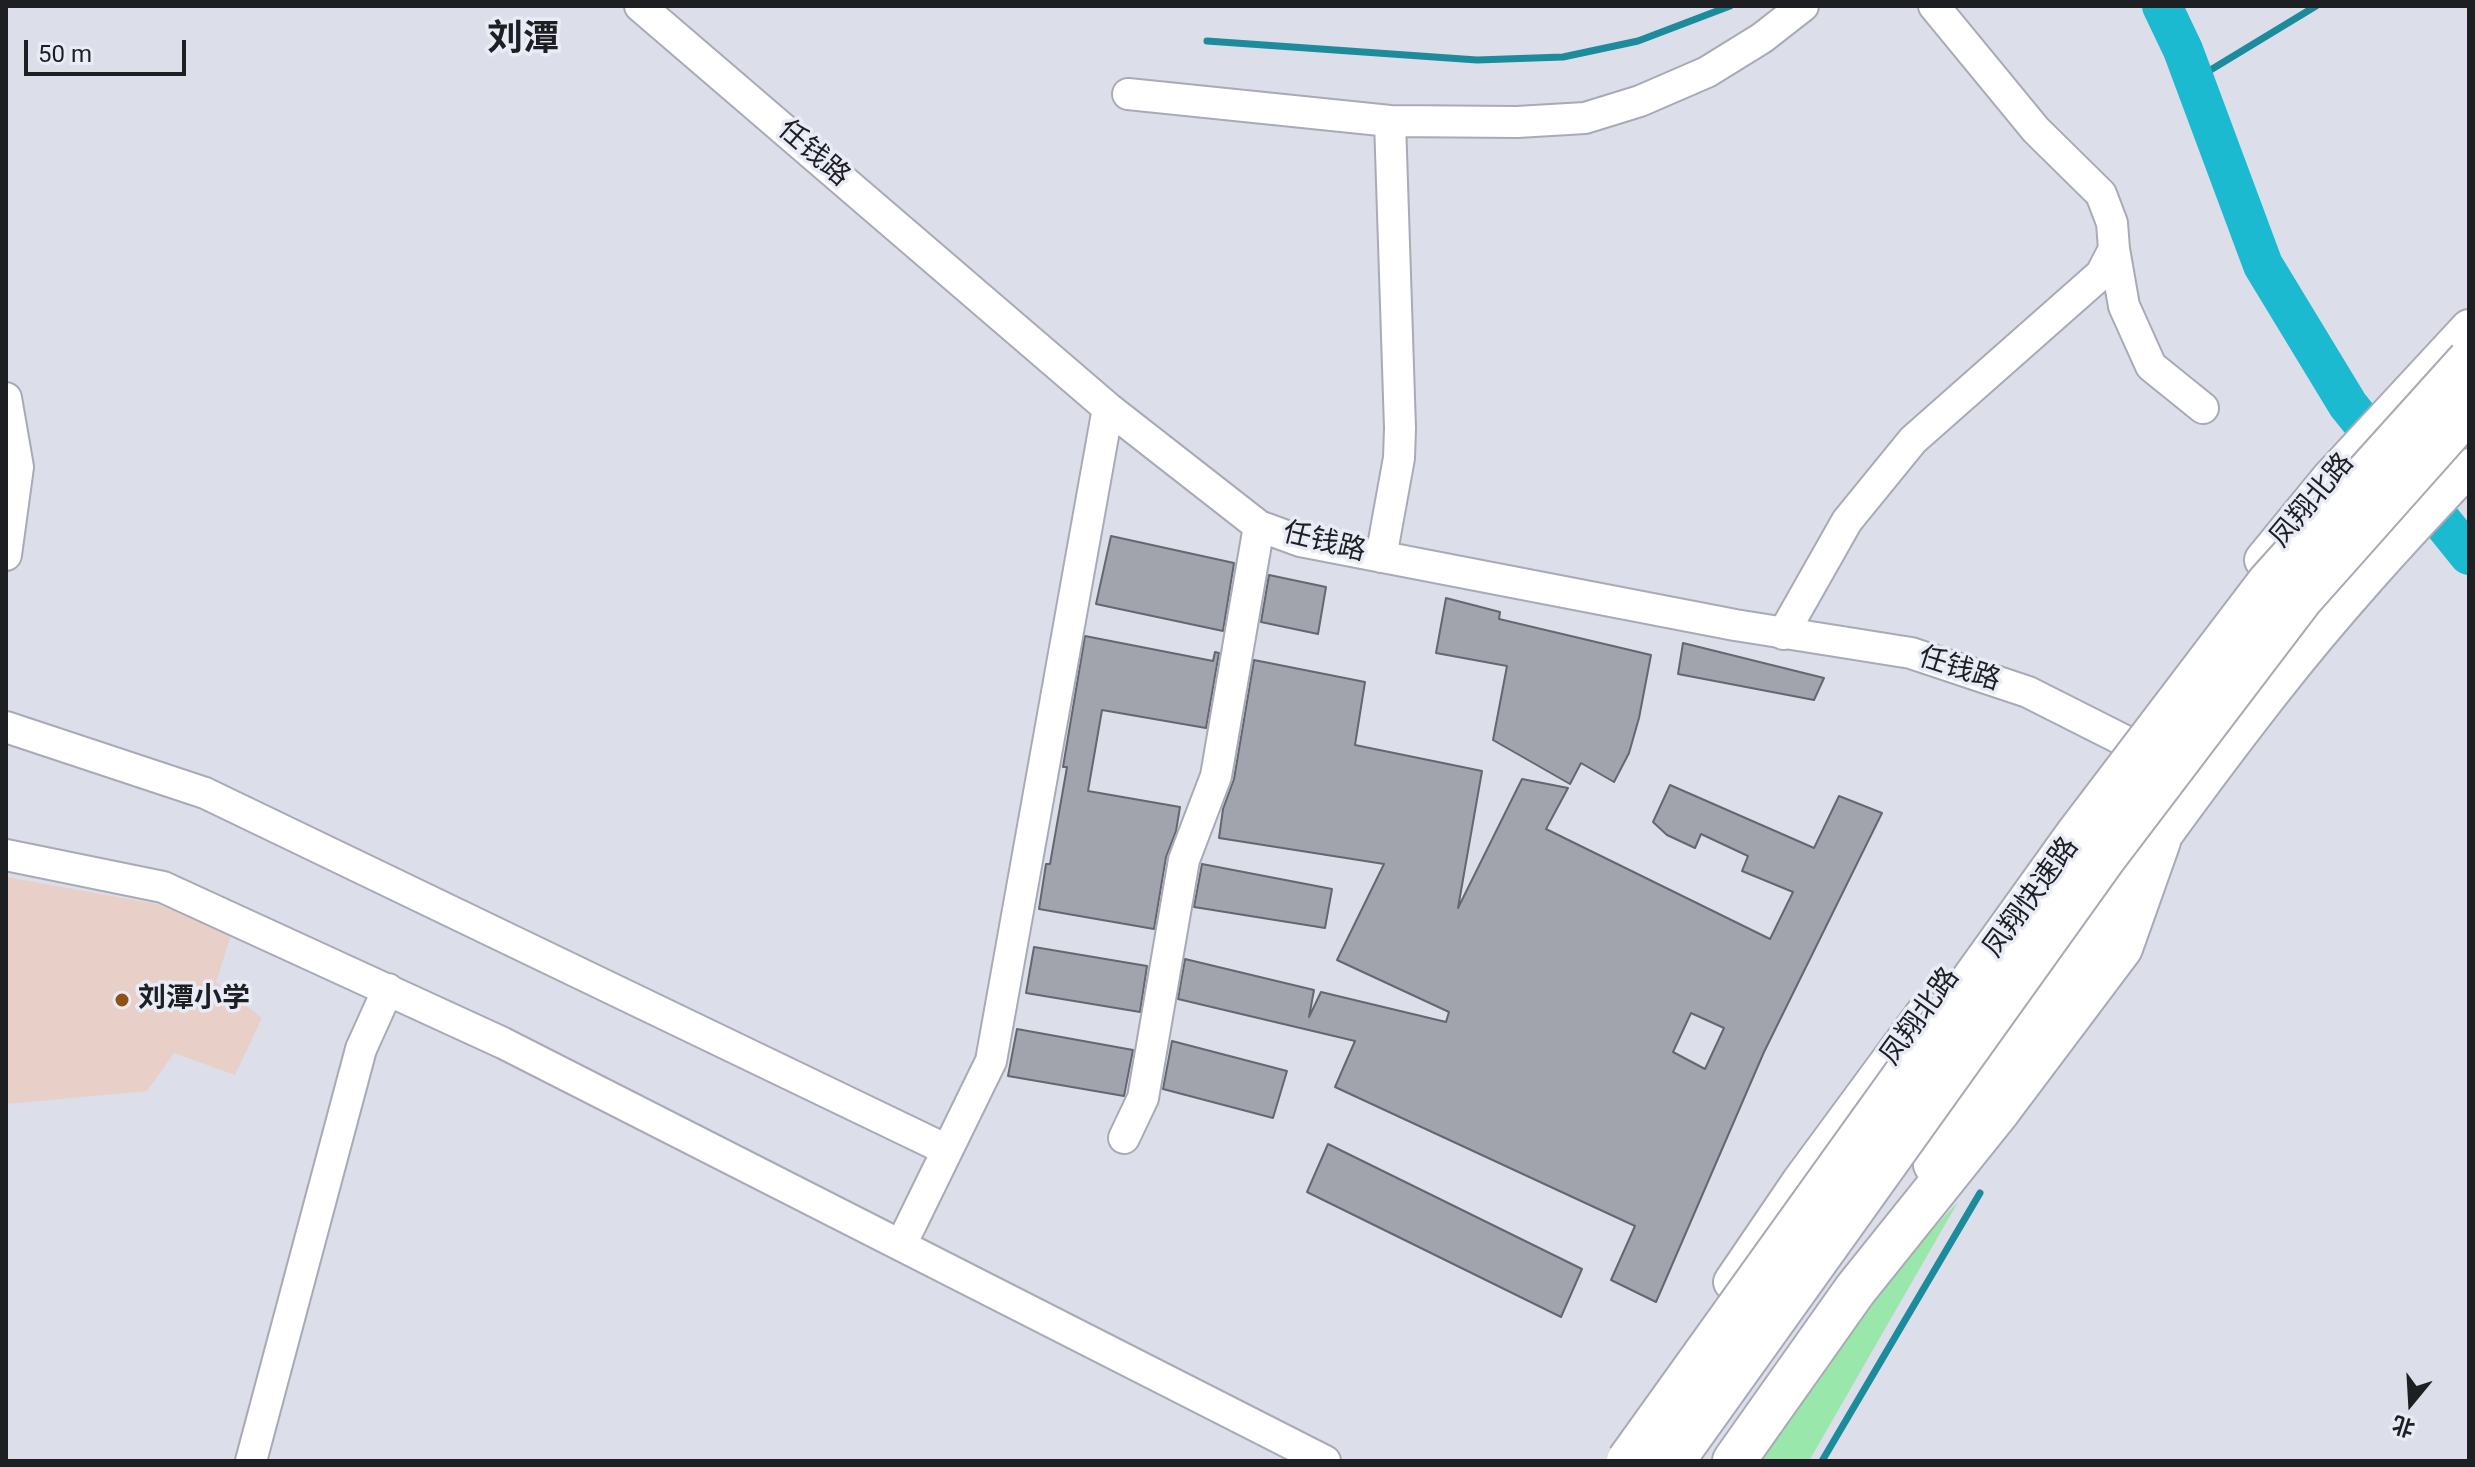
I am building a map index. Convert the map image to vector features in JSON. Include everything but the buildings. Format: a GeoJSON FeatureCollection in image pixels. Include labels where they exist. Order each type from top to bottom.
{"type":"FeatureCollection","features":[{"type":"Feature","properties":{"kind":"highway","name":"凤翔快速路"},"geometry":{"type":"LineString","coordinates":[[1628,1461],[2076,836],[2269,582],[2469,360]]}},
{"type":"Feature","properties":{"kind":"highway","name":"凤翔快速路"},"geometry":{"type":"LineString","coordinates":[[1673,1461],[2142,808],[2301,599],[2469,410]]}},
{"type":"Feature","properties":{"kind":"highway"},"geometry":{"type":"LineString","coordinates":[[1734,1461],[1855,1290],[2000,1109],[2121,948],[2159,841]]}},
{"type":"Feature","properties":{"kind":"main road","name":"凤翔北路"},"geometry":{"type":"LineString","coordinates":[[1605,1461],[1707,1320],[1800,1182],[2205,631],[2331,477],[2469,328]]}},
{"type":"Feature","properties":{"kind":"main road"},"geometry":{"type":"LineString","coordinates":[[1711,1461],[1931,1166],[2159,841],[2271,692],[2385,555],[2469,467]]}},
{"type":"Feature","properties":{"kind":"street","name":"任钱路"},"geometry":{"type":"LineString","coordinates":[[640,6],[1108,408],[1259,526],[1300,541],[1381,557],[1783,634],[1911,653],[2028,692],[2123,740]]}},
{"type":"Feature","properties":{"kind":"street"},"geometry":{"type":"LineString","coordinates":[[1128,94],[1390,121],[1517,122],[1585,118],[1640,101],[1707,72],[1762,38],[1803,6]]}},
{"type":"Feature","properties":{"kind":"street"},"geometry":{"type":"LineString","coordinates":[[1934,6],[2036,130],[2101,194],[2112,223],[2124,306],[2151,366],[2203,408]]}},
{"type":"Feature","properties":{"kind":"street"},"geometry":{"type":"LineString","coordinates":[[1381,557],[1399,458],[1400,428],[1390,121]]}},
{"type":"Feature","properties":{"kind":"street"},"geometry":{"type":"LineString","coordinates":[[1783,634],[1847,521],[1913,440],[2101,274],[2114,249]]}},
{"type":"Feature","properties":{"kind":"street"},"geometry":{"type":"LineString","coordinates":[[6,398],[18,467],[6,555]]}},
{"type":"Feature","properties":{"kind":"street"},"geometry":{"type":"LineString","coordinates":[[901,1245],[991,1061],[1108,408]]}},
{"type":"Feature","properties":{"kind":"street"},"geometry":{"type":"LineString","coordinates":[[1124,1138],[1143,1098],[1184,860],[1216,776],[1259,526]]}},
{"type":"Feature","properties":{"kind":"street"},"geometry":{"type":"LineString","coordinates":[[6,727],[205,793],[947,1150]]}},
{"type":"Feature","properties":{"kind":"street"},"geometry":{"type":"LineString","coordinates":[[6,855],[163,887],[388,989],[503,1043],[1325,1461]]}},
{"type":"Feature","properties":{"kind":"street"},"geometry":{"type":"LineString","coordinates":[[251,1461],[361,1049],[388,989]]}},
{"type":"Feature","properties":{"kind":"shaded area","name":"刘潭小学"},"geometry":{"type":"Polygon","coordinates":[[[6,877],[157,904],[231,935],[216,982],[262,1018],[235,1075],[174,1053],[147,1091],[6,1104],[6,877]]]}},
{"type":"Feature","properties":{"kind":"green space"},"geometry":{"type":"Polygon","coordinates":[[[1958,1202],[1809,1461],[1746,1461],[1866,1301],[1958,1202]]]}},
{"type":"Feature","properties":{"kind":"waterway"},"geometry":{"type":"LineString","coordinates":[[1207,41],[1477,60],[1563,57],[1638,41],[1730,6]]}},
{"type":"Feature","properties":{"kind":"waterway"},"geometry":{"type":"LineString","coordinates":[[2162,6],[2183,50],[2263,265],[2348,405],[2469,555]]}},
{"type":"Feature","properties":{"kind":"waterway"},"geometry":{"type":"LineString","coordinates":[[2194,80],[2316,6]]}},
{"type":"Feature","properties":{"kind":"waterway"},"geometry":{"type":"LineString","coordinates":[[1822,1461],[1980,1193]]}},
{"type":"Feature","properties":{"kind":"place","name":"刘潭小学"},"geometry":{"type":"Point","coordinates":[122,1000]}},
{"type":"Feature","properties":{"kind":"district","name":"刘潭"},"geometry":{"type":"Point","coordinates":[523,41]}}]}
